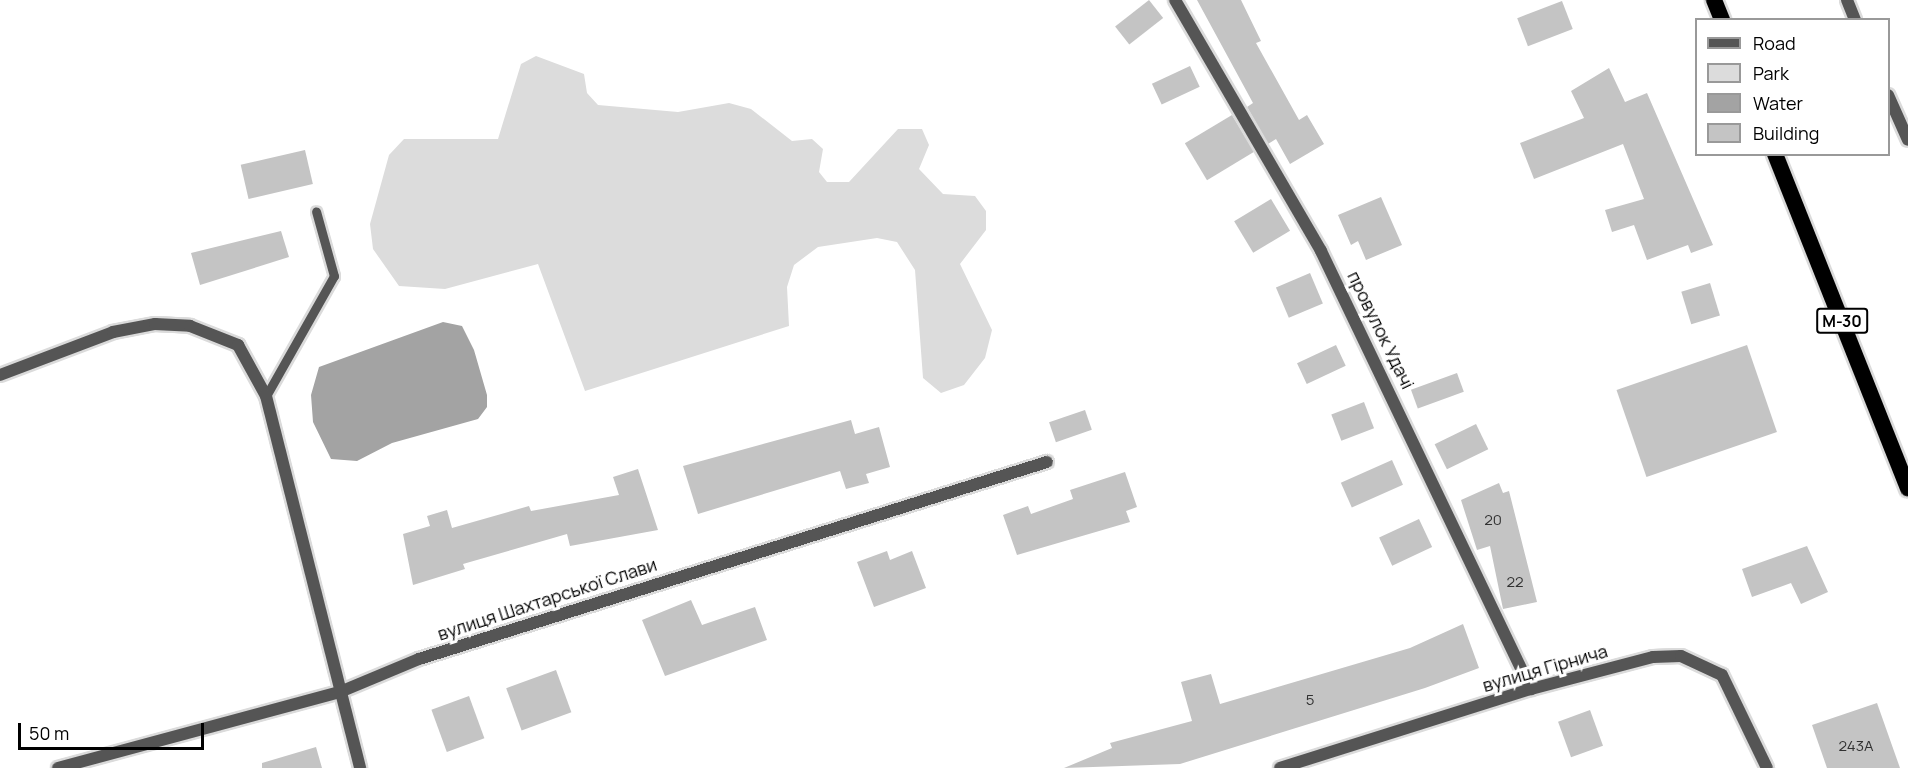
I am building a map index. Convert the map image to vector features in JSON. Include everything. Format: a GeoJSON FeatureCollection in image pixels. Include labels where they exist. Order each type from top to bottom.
{"type":"FeatureCollection","features":[{"type":"Feature","properties":{"kind":"highway"},"geometry":{"type":"LineString","coordinates":[[1714,0],[1721,18]]}},
{"type":"Feature","properties":{"kind":"highway","name":"М-30"},"geometry":{"type":"LineString","coordinates":[[1776,156],[1908,488]]}},
{"type":"Feature","properties":{"kind":"street","name":"провулок Удачі"},"geometry":{"type":"LineString","coordinates":[[1175,0],[1321,251],[1531,689]]}},
{"type":"Feature","properties":{"kind":"street"},"geometry":{"type":"LineString","coordinates":[[1847,0],[1855,18]]}},
{"type":"Feature","properties":{"kind":"street"},"geometry":{"type":"LineString","coordinates":[[1890,100],[1908,140]]}},
{"type":"Feature","properties":{"kind":"street"},"geometry":{"type":"LineString","coordinates":[[0,375],[113,332],[156,324],[190,326],[238,345],[266,396],[360,768]]}},
{"type":"Feature","properties":{"kind":"street","name":"вулиця Шахтарської Слави"},"geometry":{"type":"LineString","coordinates":[[58,768],[340,692],[430,656],[1047,462]]}},
{"type":"Feature","properties":{"kind":"street","name":"вулиця Гірнича"},"geometry":{"type":"LineString","coordinates":[[1280,768],[1531,689],[1653,657],[1697,661],[1722,675],[1767,768]]}},
{"type":"Feature","properties":{"kind":"lane"},"geometry":{"type":"LineString","coordinates":[[266,396],[334,276],[316,211]]}},
{"type":"Feature","properties":{"kind":"green space"},"geometry":{"type":"Polygon","coordinates":[[[536,56],[584,74],[587,93],[598,105],[678,112],[729,103],[751,109],[792,141],[812,139],[823,149],[819,172],[827,182],[849,182],[898,129],[922,129],[929,145],[919,169],[943,194],[975,196],[986,211],[986,230],[960,264],[992,330],[985,358],[964,385],[941,393],[923,378],[915,270],[897,242],[877,238],[818,247],[794,265],[787,287],[789,326],[585,391],[538,264],[445,289],[399,286],[373,249],[370,224],[389,155],[404,139],[498,139],[521,64],[536,56]]]}},
{"type":"Feature","properties":{"kind":"water"},"geometry":{"type":"Polygon","coordinates":[[[443,322],[462,326],[474,350],[487,395],[487,407],[478,419],[392,443],[357,461],[331,459],[313,422],[311,395],[319,367],[443,322]]]}},
{"type":"Feature","properties":{"kind":"building"},"geometry":{"type":"Polygon","coordinates":[[[1149,0],[1163,18],[1129,45],[1115,26],[1149,0]]]}},
{"type":"Feature","properties":{"kind":"building"},"geometry":{"type":"Polygon","coordinates":[[[1197,0],[1241,0],[1261,41],[1256,43],[1299,120],[1307,115],[1324,144],[1290,164],[1276,139],[1268,144],[1247,107],[1253,103],[1197,0]]]}},
{"type":"Feature","properties":{"kind":"building"},"geometry":{"type":"Polygon","coordinates":[[[1562,1],[1573,29],[1528,46],[1517,18],[1562,1]]]}},
{"type":"Feature","properties":{"kind":"building"},"geometry":{"type":"Polygon","coordinates":[[[1190,66],[1200,87],[1162,105],[1152,84],[1190,66]]]}},
{"type":"Feature","properties":{"kind":"building"},"geometry":{"type":"Polygon","coordinates":[[[1609,68],[1625,102],[1647,93],[1713,245],[1691,253],[1688,245],[1647,260],[1634,225],[1612,232],[1605,210],[1644,199],[1623,144],[1534,179],[1520,143],[1584,118],[1571,91],[1609,68]]]}},
{"type":"Feature","properties":{"kind":"building"},"geometry":{"type":"Polygon","coordinates":[[[1232,115],[1254,152],[1207,180],[1185,143],[1232,115]]]}},
{"type":"Feature","properties":{"kind":"building"},"geometry":{"type":"Polygon","coordinates":[[[305,150],[313,184],[249,199],[241,165],[305,150]]]}},
{"type":"Feature","properties":{"kind":"building"},"geometry":{"type":"Polygon","coordinates":[[[1381,197],[1402,245],[1366,260],[1358,241],[1351,245],[1338,215],[1381,197]]]}},
{"type":"Feature","properties":{"kind":"building"},"geometry":{"type":"Polygon","coordinates":[[[1271,199],[1290,231],[1253,253],[1234,221],[1271,199]]]}},
{"type":"Feature","properties":{"kind":"building"},"geometry":{"type":"Polygon","coordinates":[[[281,231],[289,257],[200,285],[191,253],[281,231]]]}},
{"type":"Feature","properties":{"kind":"building"},"geometry":{"type":"Polygon","coordinates":[[[1310,273],[1323,303],[1289,318],[1276,287],[1310,273]]]}},
{"type":"Feature","properties":{"kind":"building"},"geometry":{"type":"Polygon","coordinates":[[[1710,283],[1720,316],[1691,324],[1681,292],[1710,283]]]}},
{"type":"Feature","properties":{"kind":"building"},"geometry":{"type":"Polygon","coordinates":[[[1336,345],[1346,366],[1307,384],[1297,363],[1336,345]]]}},
{"type":"Feature","properties":{"kind":"building"},"geometry":{"type":"Polygon","coordinates":[[[1747,345],[1777,432],[1646,477],[1617,390],[1747,345]]]}},
{"type":"Feature","properties":{"kind":"building"},"geometry":{"type":"Polygon","coordinates":[[[1457,373],[1464,392],[1418,409],[1411,390],[1457,373]]]}},
{"type":"Feature","properties":{"kind":"building"},"geometry":{"type":"Polygon","coordinates":[[[1364,402],[1374,428],[1341,441],[1331,415],[1364,402]]]}},
{"type":"Feature","properties":{"kind":"building"},"geometry":{"type":"Polygon","coordinates":[[[1085,410],[1092,430],[1056,442],[1049,422],[1085,410]]]}},
{"type":"Feature","properties":{"kind":"building"},"geometry":{"type":"Polygon","coordinates":[[[851,420],[855,434],[879,427],[890,467],[866,474],[869,483],[846,489],[840,471],[698,514],[683,466],[851,420]]]}},
{"type":"Feature","properties":{"kind":"building"},"geometry":{"type":"Polygon","coordinates":[[[1476,424],[1488,449],[1447,469],[1435,444],[1476,424]]]}},
{"type":"Feature","properties":{"kind":"building"},"geometry":{"type":"Polygon","coordinates":[[[1392,460],[1403,485],[1352,507],[1341,483],[1392,460]]]}},
{"type":"Feature","properties":{"kind":"building"},"geometry":{"type":"Polygon","coordinates":[[[638,469],[658,530],[570,546],[567,534],[463,564],[465,569],[413,585],[403,534],[430,526],[427,516],[447,510],[452,528],[529,506],[531,511],[619,495],[613,477],[638,469]]]}},
{"type":"Feature","properties":{"kind":"building"},"geometry":{"type":"Polygon","coordinates":[[[1125,472],[1137,507],[1126,511],[1130,522],[1017,555],[1003,515],[1028,506],[1031,514],[1073,499],[1070,490],[1125,472]]]}},
{"type":"Feature","properties":{"kind":"building"},"geometry":{"type":"Polygon","coordinates":[[[1499,483],[1503,493],[1509,491],[1537,602],[1503,609],[1490,546],[1477,550],[1461,500],[1499,483]]]}},
{"type":"Feature","properties":{"kind":"building"},"geometry":{"type":"Polygon","coordinates":[[[1419,519],[1432,547],[1392,566],[1379,538],[1419,519]]]}},
{"type":"Feature","properties":{"kind":"building"},"geometry":{"type":"Polygon","coordinates":[[[1807,546],[1828,592],[1801,604],[1791,583],[1752,597],[1742,569],[1807,546]]]}},
{"type":"Feature","properties":{"kind":"building"},"geometry":{"type":"Polygon","coordinates":[[[887,551],[890,560],[912,551],[926,588],[874,607],[857,562],[887,551]]]}},
{"type":"Feature","properties":{"kind":"building"},"geometry":{"type":"Polygon","coordinates":[[[691,600],[702,625],[755,607],[767,640],[665,676],[642,620],[691,600]]]}},
{"type":"Feature","properties":{"kind":"building"},"geometry":{"type":"Polygon","coordinates":[[[1463,624],[1479,668],[1425,688],[1180,764],[1064,768],[1112,748],[1110,743],[1192,721],[1181,682],[1211,674],[1220,704],[1410,648],[1463,624]]]}},
{"type":"Feature","properties":{"kind":"building"},"geometry":{"type":"Polygon","coordinates":[[[556,670],[571,712],[522,730],[506,688],[556,670]]]}},
{"type":"Feature","properties":{"kind":"building"},"geometry":{"type":"Polygon","coordinates":[[[469,696],[484,738],[447,752],[431,710],[469,696]]]}},
{"type":"Feature","properties":{"kind":"building"},"geometry":{"type":"Polygon","coordinates":[[[1877,703],[1900,768],[1827,768],[1812,725],[1877,703]]]}},
{"type":"Feature","properties":{"kind":"building"},"geometry":{"type":"Polygon","coordinates":[[[1590,710],[1603,746],[1571,757],[1558,722],[1590,710]]]}},
{"type":"Feature","properties":{"kind":"building"},"geometry":{"type":"Polygon","coordinates":[[[316,747],[322,768],[262,768],[262,763],[316,747]]]}}]}
